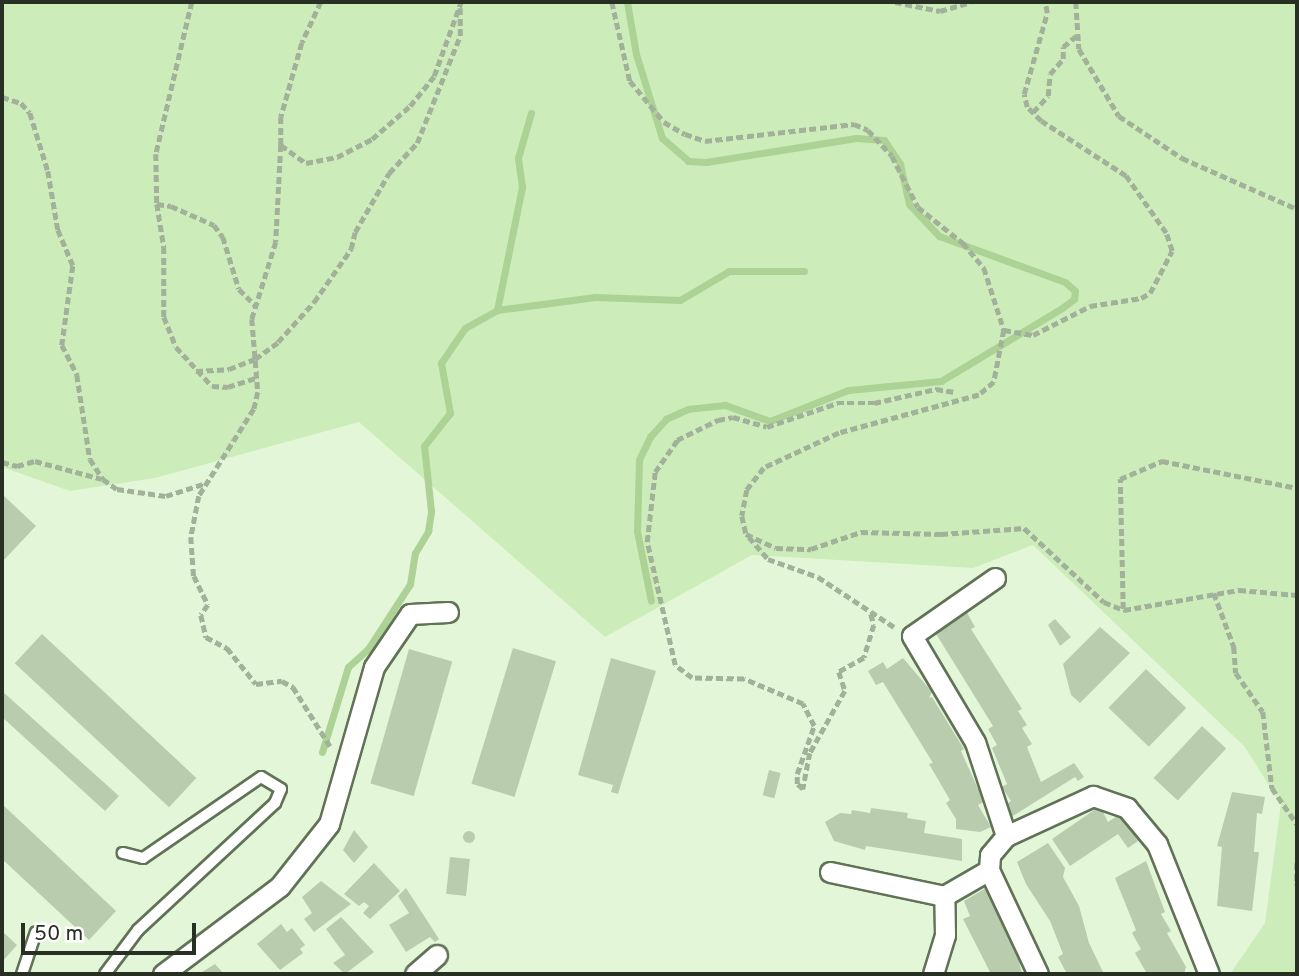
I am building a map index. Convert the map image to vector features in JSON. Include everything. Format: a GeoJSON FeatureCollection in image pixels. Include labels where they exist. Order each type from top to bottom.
{"type":"FeatureCollection","features":[{"type":"Feature","properties":{"kind":"street"},"geometry":{"type":"LineString","coordinates":[[995,578],[912,636],[975,742],[1006,836]]}},
{"type":"Feature","properties":{"kind":"street"},"geometry":{"type":"LineString","coordinates":[[163,974],[280,886],[329,824],[373,667],[410,614],[448,612]]}},
{"type":"Feature","properties":{"kind":"street"},"geometry":{"type":"LineString","coordinates":[[1038,974],[989,870],[990,855],[1006,836],[1093,796],[1127,808],[1157,844],[1209,974]]}},
{"type":"Feature","properties":{"kind":"street"},"geometry":{"type":"LineString","coordinates":[[830,872],[944,896],[989,870]]}},
{"type":"Feature","properties":{"kind":"street"},"geometry":{"type":"LineString","coordinates":[[933,974],[945,935],[944,896]]}},
{"type":"Feature","properties":{"kind":"street"},"geometry":{"type":"LineString","coordinates":[[415,974],[437,955]]}},
{"type":"Feature","properties":{"kind":"lane"},"geometry":{"type":"LineString","coordinates":[[105,974],[138,930],[275,803],[281,789],[261,777],[143,858],[124,853]]}},
{"type":"Feature","properties":{"kind":"lane"},"geometry":{"type":"LineString","coordinates":[[22,974],[36,932]]}},
{"type":"Feature","properties":{"kind":"path"},"geometry":{"type":"LineString","coordinates":[[192,2],[158,142],[157,204],[164,247],[164,317],[176,347],[195,371],[212,386],[228,387],[258,377]]}},
{"type":"Feature","properties":{"kind":"path"},"geometry":{"type":"LineString","coordinates":[[321,2],[290,82],[281,117],[276,242],[252,319],[258,377],[254,409],[207,482],[191,537],[194,576],[208,605],[201,615],[206,637],[227,648],[257,684],[282,681],[293,687],[346,771]]}},
{"type":"Feature","properties":{"kind":"path"},"geometry":{"type":"LineString","coordinates":[[195,371],[221,371],[255,359],[278,342],[314,302],[351,249],[355,232],[389,173],[416,143],[460,36],[461,2]]}},
{"type":"Feature","properties":{"kind":"path"},"geometry":{"type":"LineString","coordinates":[[612,2],[630,81],[664,122],[705,141],[854,124],[868,130],[892,156],[918,207],[963,243],[984,268],[1004,330],[994,382],[979,395],[839,433],[764,468],[747,491],[742,516],[746,534],[768,559],[818,577],[871,614],[912,636]]}},
{"type":"Feature","properties":{"kind":"path"},"geometry":{"type":"LineString","coordinates":[[895,2],[940,11],[971,2]]}},
{"type":"Feature","properties":{"kind":"path"},"geometry":{"type":"LineString","coordinates":[[1004,330],[1033,335],[1090,306],[1150,293],[1166,266],[1172,242],[1126,176],[1033,113],[1024,94],[1047,13],[1045,2]]}},
{"type":"Feature","properties":{"kind":"path"},"geometry":{"type":"LineString","coordinates":[[1076,2],[1079,49],[1119,116],[1182,158],[1297,209]]}},
{"type":"Feature","properties":{"kind":"path"},"geometry":{"type":"LineString","coordinates":[[281,145],[306,163],[337,157],[372,139],[410,106],[434,76],[460,8]]}},
{"type":"Feature","properties":{"kind":"path"},"geometry":{"type":"LineString","coordinates":[[1033,113],[1048,96],[1050,74],[1063,59],[1063,47],[1077,35]]}},
{"type":"Feature","properties":{"kind":"path"},"geometry":{"type":"LineString","coordinates":[[2,97],[21,103],[30,113],[48,171],[58,230],[75,275],[62,321],[62,345],[77,375],[90,459],[103,479]]}},
{"type":"Feature","properties":{"kind":"path"},"geometry":{"type":"LineString","coordinates":[[157,204],[171,206],[214,225],[223,237],[239,289],[257,307]]}},
{"type":"Feature","properties":{"kind":"path"},"geometry":{"type":"LineString","coordinates":[[871,614],[874,625],[864,658],[839,672],[845,691],[810,753],[803,789],[797,774],[814,726],[803,704],[744,679],[692,678],[675,665],[647,542],[655,472],[677,440],[718,420],[733,417],[767,427],[837,403],[874,403],[936,389],[955,392]]}},
{"type":"Feature","properties":{"kind":"path"},"geometry":{"type":"LineString","coordinates":[[2,462],[17,466],[35,461],[103,479],[117,489],[166,496],[207,482]]}},
{"type":"Feature","properties":{"kind":"path"},"geometry":{"type":"LineString","coordinates":[[1124,610],[1120,479],[1162,461],[1297,488]]}},
{"type":"Feature","properties":{"kind":"path"},"geometry":{"type":"LineString","coordinates":[[746,534],[776,548],[811,549],[861,532],[942,534],[1024,528],[1104,602],[1124,610],[1239,590],[1297,595]]}},
{"type":"Feature","properties":{"kind":"path"},"geometry":{"type":"LineString","coordinates":[[1214,593],[1234,647],[1236,673],[1263,712],[1272,788],[1297,824]]}},
{"type":"Feature","properties":{"kind":"path"},"geometry":{"type":"LineString","coordinates":[[1297,863],[1297,885]]}},
{"type":"Feature","properties":{"kind":"green space"},"geometry":{"type":"Polygon","coordinates":[[[2,2],[1297,2],[1297,974],[1230,974],[1265,923],[1281,804],[1244,746],[1033,545],[973,568],[752,555],[605,637],[359,422],[155,478],[70,491],[2,467],[2,2]]]}},
{"type":"Feature","properties":{"kind":"building"},"geometry":{"type":"Polygon","coordinates":[[[4,496],[36,526],[2,562],[2,499],[4,496]]]}},
{"type":"Feature","properties":{"kind":"building"},"geometry":{"type":"Polygon","coordinates":[[[965,609],[975,627],[971,629],[1022,709],[1018,711],[1027,725],[1022,728],[1032,744],[1027,747],[1041,782],[1074,763],[1084,777],[1078,781],[1075,777],[1011,817],[1004,806],[1011,801],[1002,787],[1007,784],[992,748],[997,745],[988,729],[993,726],[933,629],[965,609]]]}},
{"type":"Feature","properties":{"kind":"building"},"geometry":{"type":"Polygon","coordinates":[[[1055,619],[1071,637],[1060,646],[1048,625],[1055,619]]]}},
{"type":"Feature","properties":{"kind":"building"},"geometry":{"type":"Polygon","coordinates":[[[1100,627],[1130,653],[1080,703],[1071,695],[1063,664],[1100,627]]]}},
{"type":"Feature","properties":{"kind":"building"},"geometry":{"type":"Polygon","coordinates":[[[42,634],[196,778],[169,807],[15,663],[42,634]]]}},
{"type":"Feature","properties":{"kind":"building"},"geometry":{"type":"Polygon","coordinates":[[[513,648],[556,661],[515,797],[471,784],[513,648]]]}},
{"type":"Feature","properties":{"kind":"building"},"geometry":{"type":"Polygon","coordinates":[[[409,649],[452,661],[414,796],[370,784],[409,649]]]}},
{"type":"Feature","properties":{"kind":"building"},"geometry":{"type":"Polygon","coordinates":[[[611,658],[656,671],[618,794],[611,792],[613,785],[578,775],[611,658]]]}},
{"type":"Feature","properties":{"kind":"building"},"geometry":{"type":"Polygon","coordinates":[[[903,658],[932,692],[929,698],[932,697],[964,749],[961,751],[984,802],[978,805],[991,827],[980,832],[956,829],[956,819],[946,803],[950,800],[929,764],[933,763],[883,682],[876,685],[868,671],[883,662],[887,669],[903,658]]]}},
{"type":"Feature","properties":{"kind":"building"},"geometry":{"type":"Polygon","coordinates":[[[1146,669],[1186,708],[1149,747],[1108,708],[1146,669]]]}},
{"type":"Feature","properties":{"kind":"building"},"geometry":{"type":"Polygon","coordinates":[[[2,691],[119,796],[105,811],[2,717],[2,691]]]}},
{"type":"Feature","properties":{"kind":"building"},"geometry":{"type":"Polygon","coordinates":[[[1202,726],[1226,749],[1178,800],[1154,778],[1202,726]]]}},
{"type":"Feature","properties":{"kind":"building"},"geometry":{"type":"Polygon","coordinates":[[[769,770],[781,773],[774,798],[763,795],[769,770]]]}},
{"type":"Feature","properties":{"kind":"building"},"geometry":{"type":"Polygon","coordinates":[[[1232,792],[1265,797],[1262,814],[1257,813],[1254,852],[1259,852],[1252,911],[1217,906],[1222,847],[1217,846],[1232,792]]]}},
{"type":"Feature","properties":{"kind":"building"},"geometry":{"type":"Polygon","coordinates":[[[2,804],[116,911],[89,940],[2,859],[2,804]]]}},
{"type":"Feature","properties":{"kind":"building"},"geometry":{"type":"Polygon","coordinates":[[[1100,806],[1108,822],[1120,814],[1138,841],[1128,848],[1118,834],[1070,866],[1052,839],[1100,806]]]}},
{"type":"Feature","properties":{"kind":"building"},"geometry":{"type":"Polygon","coordinates":[[[871,808],[908,813],[907,818],[926,821],[924,833],[962,839],[962,861],[866,846],[865,850],[834,841],[825,822],[840,813],[851,814],[852,810],[870,813],[871,808]]]}},
{"type":"Feature","properties":{"kind":"building"},"geometry":{"type":"Polygon","coordinates":[[[354,830],[368,847],[354,863],[343,850],[354,830]]]}},
{"type":"Feature","properties":{"kind":"building"},"geometry":{"type":"Polygon","coordinates":[[[464,832],[474,832],[474,842],[464,842],[464,832]]]}},
{"type":"Feature","properties":{"kind":"building"},"geometry":{"type":"Polygon","coordinates":[[[1048,843],[1065,868],[1063,877],[1079,906],[1089,943],[1104,974],[1067,974],[1058,957],[1063,954],[1050,921],[1026,884],[1017,862],[1048,843]]]}},
{"type":"Feature","properties":{"kind":"building"},"geometry":{"type":"Polygon","coordinates":[[[450,857],[470,859],[466,896],[446,894],[450,857]]]}},
{"type":"Feature","properties":{"kind":"building"},"geometry":{"type":"Polygon","coordinates":[[[1146,861],[1165,912],[1161,914],[1171,931],[1167,933],[1186,967],[1184,974],[1147,974],[1135,953],[1141,949],[1132,933],[1136,930],[1115,878],[1146,861]]]}},
{"type":"Feature","properties":{"kind":"building"},"geometry":{"type":"Polygon","coordinates":[[[374,863],[400,891],[370,919],[363,913],[369,906],[364,902],[359,906],[344,894],[374,863]]]}},
{"type":"Feature","properties":{"kind":"building"},"geometry":{"type":"Polygon","coordinates":[[[321,881],[351,904],[314,932],[304,919],[312,913],[302,897],[321,881]]]}},
{"type":"Feature","properties":{"kind":"building"},"geometry":{"type":"Polygon","coordinates":[[[406,888],[439,939],[435,942],[430,937],[406,952],[389,925],[409,913],[398,896],[406,888]]]}},
{"type":"Feature","properties":{"kind":"building"},"geometry":{"type":"Polygon","coordinates":[[[986,888],[992,890],[1014,940],[1022,974],[991,974],[963,919],[970,916],[964,901],[986,888]]]}},
{"type":"Feature","properties":{"kind":"building"},"geometry":{"type":"Polygon","coordinates":[[[341,917],[374,952],[345,974],[333,963],[345,955],[326,929],[341,917]]]}},
{"type":"Feature","properties":{"kind":"building"},"geometry":{"type":"Polygon","coordinates":[[[281,924],[287,932],[292,928],[305,945],[300,949],[303,953],[280,970],[257,944],[281,924]]]}},
{"type":"Feature","properties":{"kind":"building"},"geometry":{"type":"Polygon","coordinates":[[[2,931],[17,945],[2,962],[2,931]]]}},
{"type":"Feature","properties":{"kind":"building"},"geometry":{"type":"Polygon","coordinates":[[[215,964],[224,974],[199,974],[215,964]]]}},
{"type":"Feature","properties":{"kind":"waterway"},"geometry":{"type":"LineString","coordinates":[[627,2],[636,54],[662,138],[688,161],[706,162],[856,138],[884,140],[900,164],[909,204],[939,236],[1065,282],[1075,291],[1074,299],[1062,308],[941,381],[848,390],[770,421],[725,405],[688,409],[666,419],[650,437],[639,460],[637,531],[651,601]]}},
{"type":"Feature","properties":{"kind":"waterway"},"geometry":{"type":"LineString","coordinates":[[322,752],[348,667],[368,649],[410,584],[415,553],[428,531],[431,511],[424,446],[450,413],[441,363],[465,328],[497,310],[522,187],[518,158],[531,113]]}},
{"type":"Feature","properties":{"kind":"waterway"},"geometry":{"type":"LineString","coordinates":[[497,310],[595,297],[680,300],[729,271],[804,271]]}}]}
